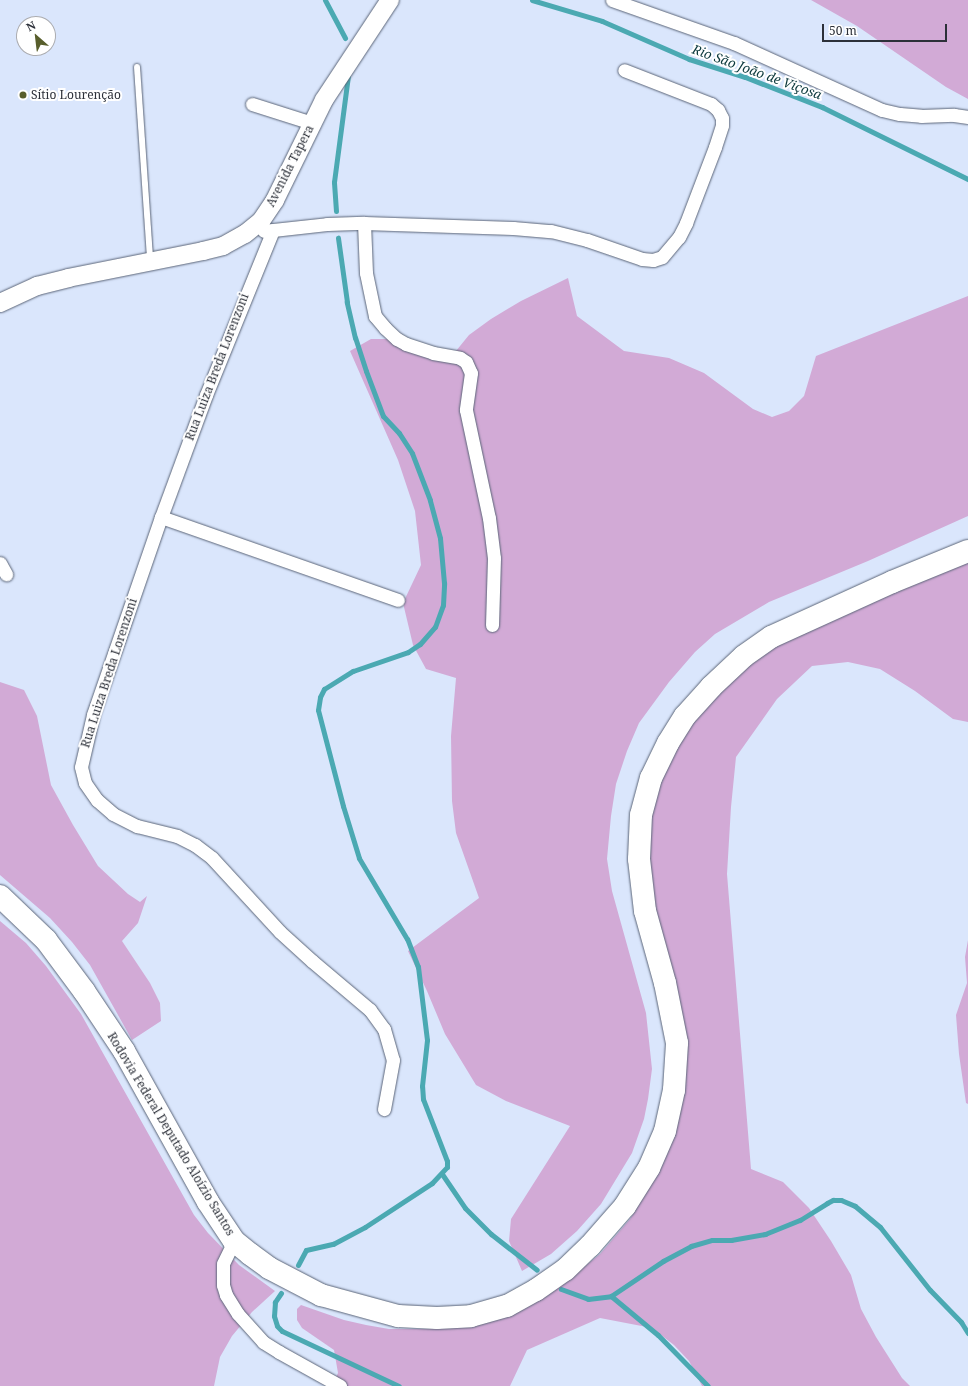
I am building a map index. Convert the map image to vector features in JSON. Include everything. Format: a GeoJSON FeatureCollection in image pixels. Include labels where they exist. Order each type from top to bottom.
{"type":"FeatureCollection","features":[{"type":"Feature","properties":{"kind":"highway","name":"Rodovia Federal Deputado Aloízio Santos"},"geometry":{"type":"LineString","coordinates":[[0,896],[46,940],[84,991],[124,1051],[208,1202],[234,1241],[269,1268],[322,1295],[398,1316],[437,1318],[471,1316],[507,1306],[536,1290],[565,1270],[590,1246],[625,1206],[649,1168],[665,1131],[674,1090],[677,1043],[664,983],[644,911],[639,859],[641,815],[651,778],[668,743],[685,716],[711,687],[744,656],[771,637],[892,582],[968,551]]}},
{"type":"Feature","properties":{"kind":"street","name":"Avenida Tapera"},"geometry":{"type":"LineString","coordinates":[[0,303],[37,286],[68,278],[223,246],[245,234],[261,221],[275,200],[312,123],[328,94],[390,0]]}},
{"type":"Feature","properties":{"kind":"street"},"geometry":{"type":"LineString","coordinates":[[612,0],[734,43],[882,110],[900,114],[921,116],[954,115],[968,117]]}},
{"type":"Feature","properties":{"kind":"street"},"geometry":{"type":"LineString","coordinates":[[245,234],[327,224],[364,223],[513,228],[551,231],[586,240],[642,259],[653,260],[662,257],[679,237],[686,223],[717,140],[722,125],[722,118],[718,110],[712,104],[624,70]]}},
{"type":"Feature","properties":{"kind":"street"},"geometry":{"type":"LineString","coordinates":[[252,104],[312,123]]}},
{"type":"Feature","properties":{"kind":"street"},"geometry":{"type":"LineString","coordinates":[[364,223],[366,272],[375,316],[385,328],[406,344],[433,353],[460,358],[466,362],[471,374],[466,410],[489,518],[494,558],[492,625]]}},
{"type":"Feature","properties":{"kind":"street","name":"Rua Luiza Breda Lorenzoni"},"geometry":{"type":"LineString","coordinates":[[273,230],[206,395],[161,516],[93,715],[81,767],[84,783],[97,800],[113,814],[137,826],[177,836],[195,845],[212,858],[280,932],[370,1010],[384,1029],[393,1060],[384,1109]]}},
{"type":"Feature","properties":{"kind":"street"},"geometry":{"type":"LineString","coordinates":[[161,516],[398,600]]}},
{"type":"Feature","properties":{"kind":"street"},"geometry":{"type":"LineString","coordinates":[[234,1241],[223,1264],[223,1284],[226,1295],[238,1314],[263,1342],[340,1386]]}},
{"type":"Feature","properties":{"kind":"lane"},"geometry":{"type":"LineString","coordinates":[[137,67],[150,261]]}},
{"type":"Feature","properties":{"kind":"shaded area"},"geometry":{"type":"Polygon","coordinates":[[[811,0],[968,0],[968,99],[946,87],[857,26],[811,0]]]}},
{"type":"Feature","properties":{"kind":"shaded area"},"geometry":{"type":"Polygon","coordinates":[[[568,278],[577,316],[624,351],[669,358],[704,373],[753,409],[772,417],[789,411],[804,396],[816,356],[968,296],[968,516],[868,561],[769,602],[715,634],[695,652],[669,682],[639,723],[627,751],[616,784],[607,859],[612,891],[646,1013],[652,1069],[644,1119],[632,1153],[601,1204],[577,1231],[551,1254],[522,1271],[509,1241],[511,1219],[570,1126],[506,1101],[476,1085],[445,1034],[408,951],[479,898],[456,833],[452,801],[451,736],[456,678],[426,669],[413,645],[403,603],[421,565],[415,511],[398,460],[350,351],[371,339],[399,339],[447,362],[469,335],[491,319],[521,301],[568,278]]]}},
{"type":"Feature","properties":{"kind":"shaded area"},"geometry":{"type":"Polygon","coordinates":[[[968,546],[968,722],[953,719],[915,691],[880,669],[848,662],[812,666],[777,699],[736,757],[731,807],[727,874],[751,1169],[783,1182],[809,1208],[851,1275],[861,1309],[876,1337],[902,1378],[910,1386],[702,1386],[689,1361],[674,1345],[652,1328],[600,1318],[527,1350],[510,1386],[332,1386],[338,1373],[334,1350],[302,1328],[297,1320],[297,1309],[301,1305],[344,1320],[366,1325],[389,1329],[435,1329],[564,1283],[600,1254],[630,1219],[642,1199],[678,1096],[640,879],[641,814],[708,680],[968,546]]]}},
{"type":"Feature","properties":{"kind":"shaded area"},"geometry":{"type":"Polygon","coordinates":[[[0,682],[24,690],[37,716],[51,785],[98,866],[128,894],[140,902],[147,896],[138,923],[122,941],[150,983],[160,1003],[161,1021],[132,1040],[90,965],[72,942],[50,918],[0,875],[0,682]]]}},
{"type":"Feature","properties":{"kind":"shaded area"},"geometry":{"type":"Polygon","coordinates":[[[0,921],[26,943],[46,966],[81,1014],[194,1215],[208,1233],[239,1265],[275,1291],[252,1312],[232,1336],[220,1357],[214,1386],[0,1386],[0,921]]]}},
{"type":"Feature","properties":{"kind":"shaded area"},"geometry":{"type":"Polygon","coordinates":[[[968,940],[968,1104],[966,1103],[959,1054],[956,1015],[967,983],[965,957],[968,940]]]}},
{"type":"Feature","properties":{"kind":"waterway"},"geometry":{"type":"LineString","coordinates":[[325,0],[345,38]]}},
{"type":"Feature","properties":{"kind":"waterway","name":"Rio São João de Viçosa"},"geometry":{"type":"LineString","coordinates":[[532,0],[602,21],[689,59],[745,77],[822,107],[968,179]]}},
{"type":"Feature","properties":{"kind":"waterway"},"geometry":{"type":"LineString","coordinates":[[336,211],[334,182],[348,75]]}},
{"type":"Feature","properties":{"kind":"waterway"},"geometry":{"type":"LineString","coordinates":[[298,1265],[306,1250],[333,1244],[365,1227],[432,1183],[447,1167],[447,1161],[423,1099],[422,1086],[427,1040],[418,967],[407,939],[359,858],[343,806],[318,710],[320,697],[324,689],[353,671],[408,652],[420,644],[435,627],[443,605],[444,583],[440,538],[430,500],[412,453],[399,433],[383,416],[355,338],[347,302],[338,238]]}},
{"type":"Feature","properties":{"kind":"waterway"},"geometry":{"type":"LineString","coordinates":[[442,1174],[465,1208],[491,1234],[537,1270]]}},
{"type":"Feature","properties":{"kind":"waterway"},"geometry":{"type":"LineString","coordinates":[[561,1289],[588,1299],[611,1296],[663,1261],[691,1246],[712,1240],[731,1240],[765,1234],[800,1220],[833,1200],[841,1200],[855,1206],[880,1227],[930,1290],[961,1322],[968,1333]]}},
{"type":"Feature","properties":{"kind":"waterway"},"geometry":{"type":"LineString","coordinates":[[281,1293],[275,1302],[274,1316],[277,1326],[282,1331],[399,1386]]}},
{"type":"Feature","properties":{"kind":"waterway"},"geometry":{"type":"LineString","coordinates":[[611,1296],[658,1335],[708,1386]]}},
{"type":"Feature","properties":{"kind":"place","name":"Sítio Lourenção"},"geometry":{"type":"Point","coordinates":[23,95]}}]}
